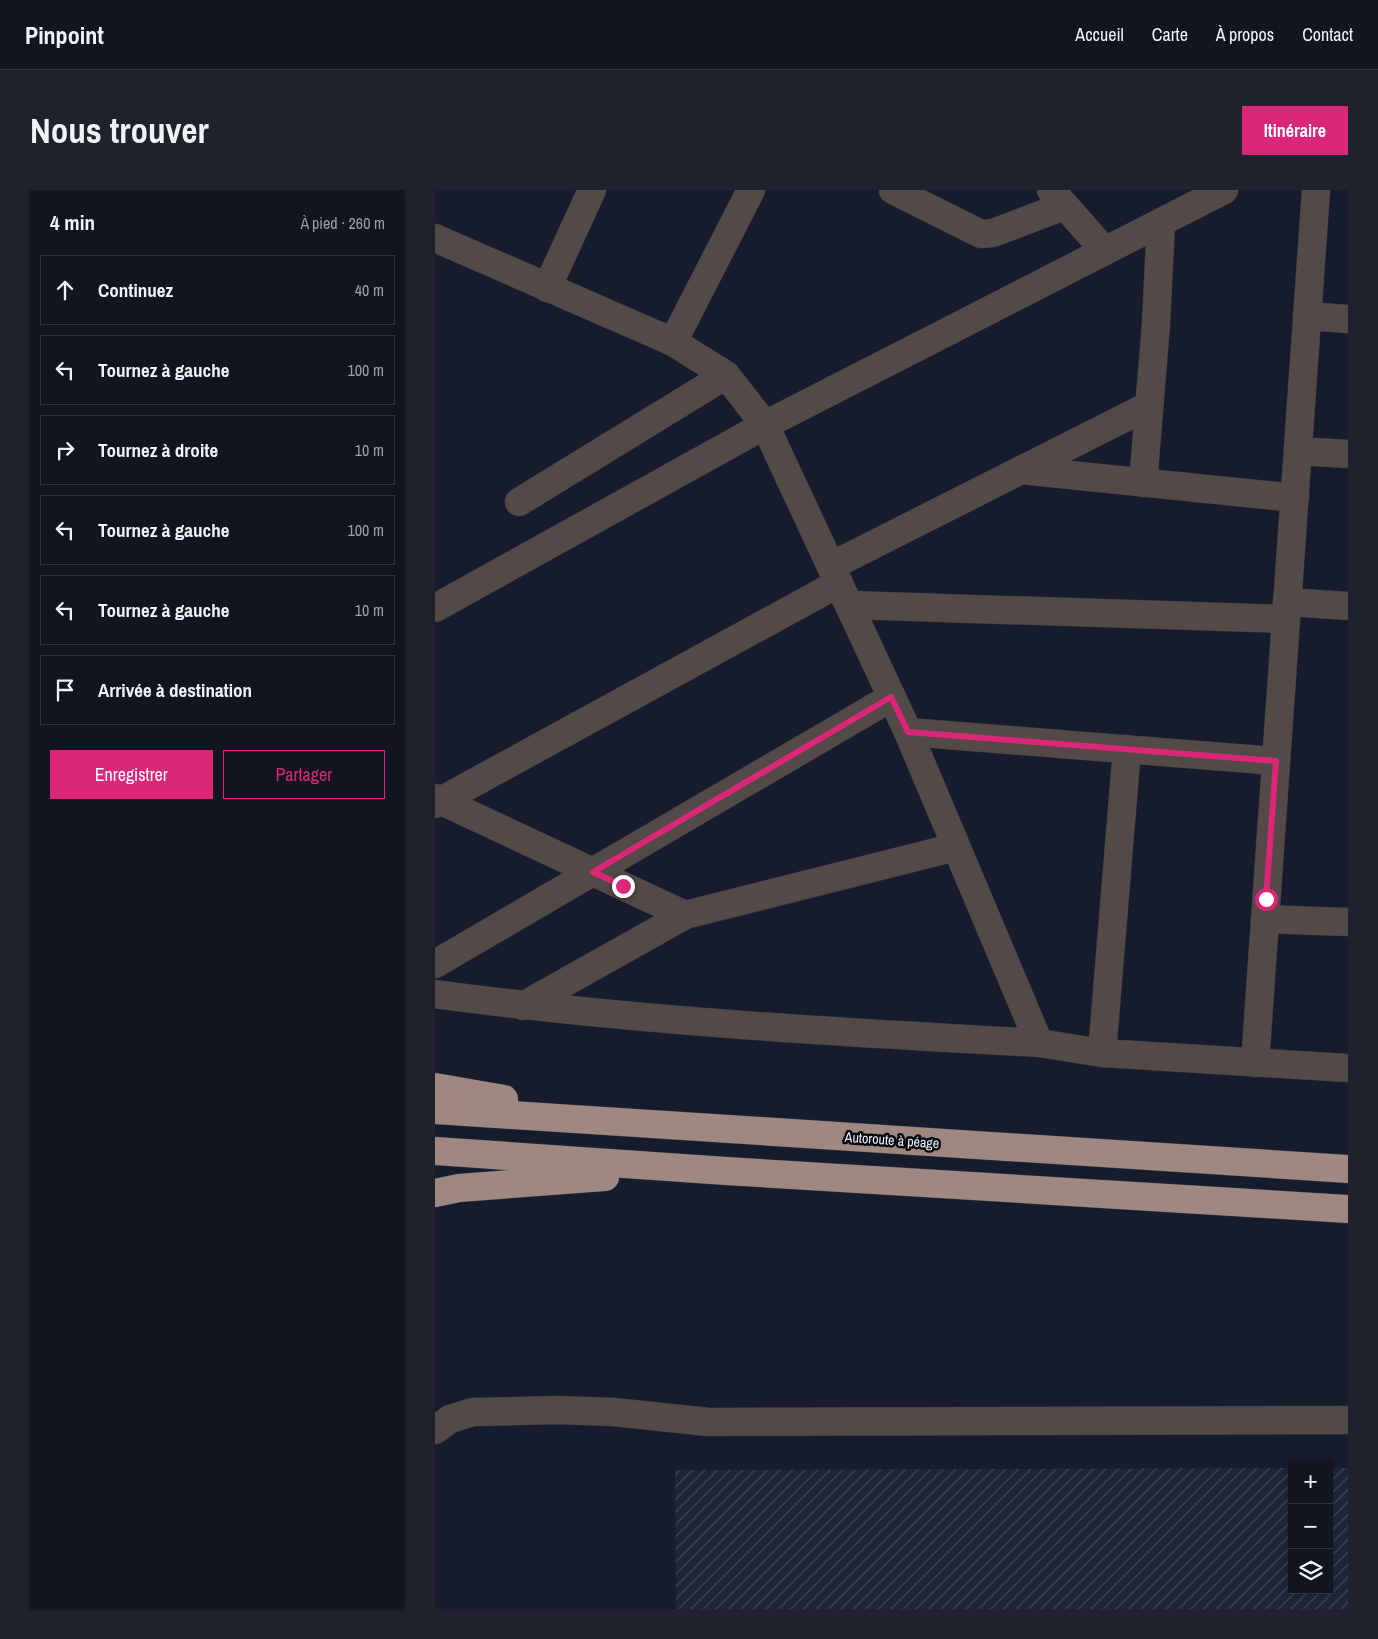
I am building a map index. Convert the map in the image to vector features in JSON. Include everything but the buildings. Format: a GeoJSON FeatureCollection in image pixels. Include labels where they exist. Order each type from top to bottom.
{"type":"FeatureCollection","features":[{"type":"Feature","properties":{"kind":"highway"},"geometry":{"type":"LineString","coordinates":[[435,1087],[656,1124]]}},
{"type":"Feature","properties":{"kind":"highway","name":"Autoroute à péage"},"geometry":{"type":"LineString","coordinates":[[435,1110],[1348,1170]]}},
{"type":"Feature","properties":{"kind":"highway"},"geometry":{"type":"LineString","coordinates":[[435,1151],[726,1171],[1348,1209]]}},
{"type":"Feature","properties":{"kind":"highway"},"geometry":{"type":"LineString","coordinates":[[435,1193],[459,1188],[552,1180],[726,1171]]}},
{"type":"Feature","properties":{"kind":"street"},"geometry":{"type":"LineString","coordinates":[[547,288],[592,190]]}},
{"type":"Feature","properties":{"kind":"street"},"geometry":{"type":"LineString","coordinates":[[673,342],[751,190]]}},
{"type":"Feature","properties":{"kind":"street"},"geometry":{"type":"LineString","coordinates":[[435,608],[765,425],[1224,190]]}},
{"type":"Feature","properties":{"kind":"street"},"geometry":{"type":"LineString","coordinates":[[1255,1063],[1316,190]]}},
{"type":"Feature","properties":{"kind":"street"},"geometry":{"type":"LineString","coordinates":[[901,192],[981,234],[993,234],[1057,198],[1105,251]]}},
{"type":"Feature","properties":{"kind":"street"},"geometry":{"type":"LineString","coordinates":[[1143,482],[1156,324],[1161,223]]}},
{"type":"Feature","properties":{"kind":"street"},"geometry":{"type":"LineString","coordinates":[[435,238],[673,342],[725,375],[765,425],[908,732],[1039,1043]]}},
{"type":"Feature","properties":{"kind":"street"},"geometry":{"type":"LineString","coordinates":[[1307,316],[1348,319]]}},
{"type":"Feature","properties":{"kind":"street"},"geometry":{"type":"LineString","coordinates":[[519,502],[725,375]]}},
{"type":"Feature","properties":{"kind":"street"},"geometry":{"type":"LineString","coordinates":[[437,801],[840,585],[1021,470],[1149,406]]}},
{"type":"Feature","properties":{"kind":"street"},"geometry":{"type":"LineString","coordinates":[[1298,451],[1348,454]]}},
{"type":"Feature","properties":{"kind":"street"},"geometry":{"type":"LineString","coordinates":[[1021,470],[1295,498]]}},
{"type":"Feature","properties":{"kind":"street"},"geometry":{"type":"LineString","coordinates":[[840,585],[1287,610],[1348,606]]}},
{"type":"Feature","properties":{"kind":"street"},"geometry":{"type":"LineString","coordinates":[[435,964],[891,697]]}},
{"type":"Feature","properties":{"kind":"street"},"geometry":{"type":"LineString","coordinates":[[908,732],[1276,761]]}},
{"type":"Feature","properties":{"kind":"street"},"geometry":{"type":"LineString","coordinates":[[1102,1053],[1127,750]]}},
{"type":"Feature","properties":{"kind":"street"},"geometry":{"type":"LineString","coordinates":[[437,801],[685,915]]}},
{"type":"Feature","properties":{"kind":"street"},"geometry":{"type":"LineString","coordinates":[[523,1006],[685,915],[956,847]]}},
{"type":"Feature","properties":{"kind":"street"},"geometry":{"type":"LineString","coordinates":[[1265,919],[1348,922]]}},
{"type":"Feature","properties":{"kind":"street"},"geometry":{"type":"LineString","coordinates":[[435,994],[523,1006],[817,1030],[1039,1043],[1102,1053],[1348,1068]]}},
{"type":"Feature","properties":{"kind":"street"},"geometry":{"type":"LineString","coordinates":[[435,1430],[450,1419],[473,1412],[558,1410],[614,1412],[708,1422],[1348,1420]]}},
{"type":"Feature","properties":{"kind":"shaded area"},"geometry":{"type":"Polygon","coordinates":[[[1288,1468],[1288,1594],[1333,1594],[1333,1468],[1348,1468],[1348,1609],[676,1609],[675,1470],[1288,1468]]]}},
{"type":"Feature","properties":{"kind":"route"},"geometry":{"type":"LineString","coordinates":[[623,886],[593,872],[891,697],[908,732],[1276,761],[1266,899]]}}]}
